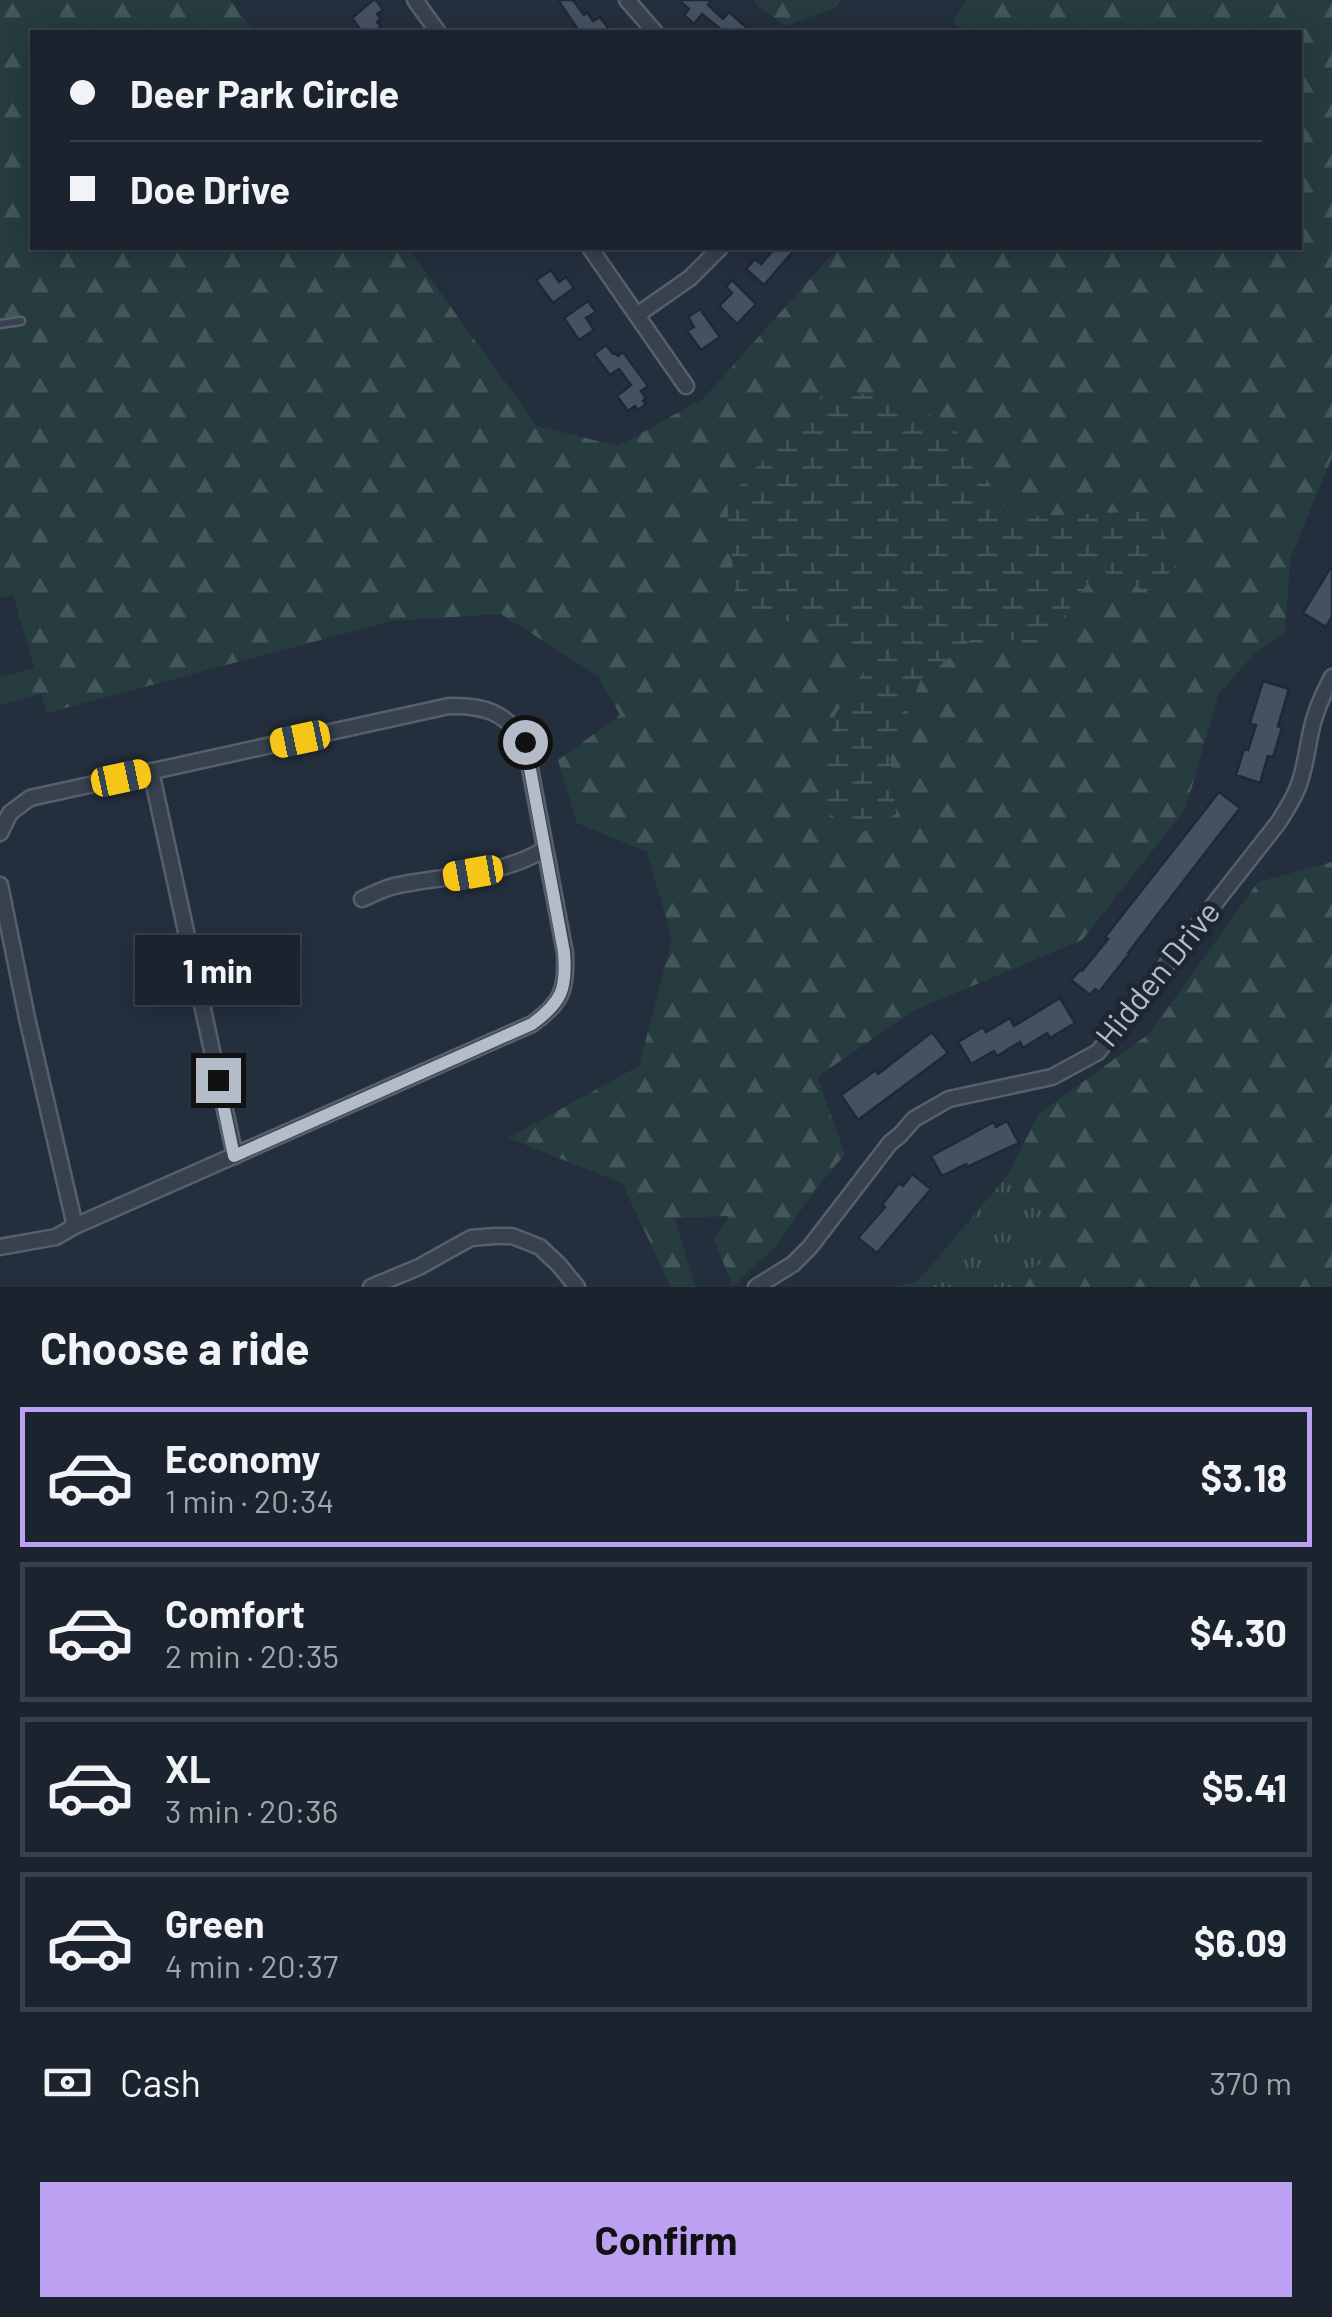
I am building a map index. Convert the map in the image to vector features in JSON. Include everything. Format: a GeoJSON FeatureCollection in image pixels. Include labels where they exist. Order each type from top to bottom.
{"type":"FeatureCollection","features":[{"type":"Feature","properties":{"kind":"street"},"geometry":{"type":"LineString","coordinates":[[416,0],[437,30]]}},
{"type":"Feature","properties":{"kind":"street"},"geometry":{"type":"LineString","coordinates":[[626,0],[653,30]]}},
{"type":"Feature","properties":{"kind":"street"},"geometry":{"type":"LineString","coordinates":[[591,250],[686,386]]}},
{"type":"Feature","properties":{"kind":"street"},"geometry":{"type":"LineString","coordinates":[[637,315],[690,278],[718,250]]}},
{"type":"Feature","properties":{"kind":"street","name":"Hidden Drive"},"geometry":{"type":"LineString","coordinates":[[756,1287],[793,1264],[810,1247],[890,1142],[914,1119],[949,1099],[1052,1076],[1098,1052],[1288,808],[1303,771],[1318,705],[1332,677]]}},
{"type":"Feature","properties":{"kind":"street"},"geometry":{"type":"LineString","coordinates":[[0,833],[10,813],[30,798],[450,706],[473,706],[495,713],[525,742],[566,972],[564,988],[532,1024],[56,1237],[0,1247]]}},
{"type":"Feature","properties":{"kind":"street"},"geometry":{"type":"LineString","coordinates":[[151,771],[234,1156]]}},
{"type":"Feature","properties":{"kind":"street"},"geometry":{"type":"LineString","coordinates":[[362,898],[396,885],[510,866],[545,849]]}},
{"type":"Feature","properties":{"kind":"street"},"geometry":{"type":"LineString","coordinates":[[0,885],[26,1018],[76,1226]]}},
{"type":"Feature","properties":{"kind":"street"},"geometry":{"type":"LineString","coordinates":[[370,1287],[419,1267],[471,1238],[512,1236],[540,1247],[577,1287]]}},
{"type":"Feature","properties":{"kind":"lane"},"geometry":{"type":"LineString","coordinates":[[0,324],[21,321]]}},
{"type":"Feature","properties":{"kind":"green space"},"geometry":{"type":"Polygon","coordinates":[[[0,0],[230,0],[252,30],[30,30],[30,250],[409,250],[537,426],[618,446],[704,398],[836,250],[1302,250],[1302,30],[964,30],[953,22],[967,0],[1332,0],[1332,457],[1290,559],[1285,633],[1253,655],[1218,695],[1186,808],[1082,940],[915,1010],[817,1077],[845,1154],[777,1245],[733,1286],[714,1240],[729,1216],[675,1218],[695,1287],[671,1287],[622,1183],[508,1138],[639,1066],[672,938],[647,852],[577,823],[558,760],[620,715],[598,676],[501,614],[391,621],[47,713],[41,694],[0,705],[0,678],[34,668],[14,596],[0,597],[0,0]],[[950,422],[877,653],[835,715],[896,814],[890,759],[920,681],[971,640],[1046,640],[1098,569],[1152,512],[1011,517],[950,422]]]}},
{"type":"Feature","properties":{"kind":"green space"},"geometry":{"type":"Polygon","coordinates":[[[754,0],[841,0],[834,8],[786,26],[754,0]]]}},
{"type":"Feature","properties":{"kind":"green space"},"geometry":{"type":"Polygon","coordinates":[[[832,384],[950,422],[1011,517],[1153,511],[1178,562],[1152,594],[1098,569],[1046,640],[971,640],[920,681],[890,759],[896,814],[859,834],[819,807],[835,715],[876,653],[736,603],[727,500],[832,384]]]}},
{"type":"Feature","properties":{"kind":"green space"},"geometry":{"type":"Polygon","coordinates":[[[1332,862],[1332,1287],[1017,1287],[1051,1252],[1046,1209],[1007,1176],[1039,1114],[1150,1033],[1258,882],[1332,862]]]}},
{"type":"Feature","properties":{"kind":"green space"},"geometry":{"type":"Polygon","coordinates":[[[1007,1176],[1046,1208],[1051,1252],[1017,1287],[896,1287],[918,1281],[1007,1176]]]}},
{"type":"Feature","properties":{"kind":"building"},"geometry":{"type":"Polygon","coordinates":[[[373,0],[383,10],[377,14],[381,27],[376,30],[361,30],[352,18],[373,0]]]}},
{"type":"Feature","properties":{"kind":"building"},"geometry":{"type":"Polygon","coordinates":[[[558,0],[573,0],[584,15],[587,12],[593,21],[600,17],[610,30],[578,30],[558,0]]]}},
{"type":"Feature","properties":{"kind":"building"},"geometry":{"type":"Polygon","coordinates":[[[679,0],[712,0],[708,5],[723,19],[729,12],[746,27],[722,30],[702,14],[694,24],[684,15],[689,9],[679,0]]]}},
{"type":"Feature","properties":{"kind":"building"},"geometry":{"type":"Polygon","coordinates":[[[773,250],[794,250],[764,285],[746,269],[755,259],[761,264],[773,250]]]}},
{"type":"Feature","properties":{"kind":"building"},"geometry":{"type":"Polygon","coordinates":[[[551,270],[559,282],[566,277],[574,288],[553,303],[536,280],[551,270]]]}},
{"type":"Feature","properties":{"kind":"building"},"geometry":{"type":"Polygon","coordinates":[[[732,280],[756,304],[737,324],[719,306],[732,293],[726,287],[732,280]]]}},
{"type":"Feature","properties":{"kind":"building"},"geometry":{"type":"Polygon","coordinates":[[[588,301],[596,312],[586,318],[594,330],[579,340],[564,318],[588,301]]]}},
{"type":"Feature","properties":{"kind":"building"},"geometry":{"type":"Polygon","coordinates":[[[700,309],[720,337],[701,350],[687,331],[694,327],[688,317],[700,309]]]}},
{"type":"Feature","properties":{"kind":"building"},"geometry":{"type":"Polygon","coordinates":[[[606,345],[613,354],[623,352],[648,386],[641,391],[646,404],[638,410],[635,406],[628,411],[617,396],[631,385],[619,369],[610,375],[594,354],[606,345]]]}},
{"type":"Feature","properties":{"kind":"building"},"geometry":{"type":"Polygon","coordinates":[[[1332,565],[1332,617],[1326,627],[1303,613],[1332,565]]]}},
{"type":"Feature","properties":{"kind":"building"},"geometry":{"type":"Polygon","coordinates":[[[1263,681],[1289,689],[1278,726],[1282,728],[1260,783],[1236,775],[1256,725],[1250,723],[1263,681]]]}},
{"type":"Feature","properties":{"kind":"building"},"geometry":{"type":"Polygon","coordinates":[[[1219,792],[1240,808],[1099,992],[1095,989],[1090,995],[1071,980],[1108,939],[1105,937],[1219,792]]]}},
{"type":"Feature","properties":{"kind":"building"},"geometry":{"type":"Polygon","coordinates":[[[1060,998],[1075,1023],[1050,1038],[1047,1033],[1023,1048],[1020,1042],[997,1056],[994,1051],[971,1064],[958,1042],[983,1027],[986,1032],[1010,1018],[1014,1026],[1060,998]]]}},
{"type":"Feature","properties":{"kind":"building"},"geometry":{"type":"Polygon","coordinates":[[[932,1032],[948,1053],[858,1120],[841,1095],[876,1070],[878,1074],[932,1032]]]}},
{"type":"Feature","properties":{"kind":"building"},"geometry":{"type":"Polygon","coordinates":[[[1007,1121],[1019,1143],[942,1176],[931,1156],[994,1122],[996,1127],[1007,1121]]]}},
{"type":"Feature","properties":{"kind":"building"},"geometry":{"type":"Polygon","coordinates":[[[912,1174],[931,1189],[877,1253],[858,1238],[885,1207],[882,1205],[899,1183],[903,1186],[912,1174]]]}},
{"type":"Feature","properties":{"kind":"route"},"geometry":{"type":"LineString","coordinates":[[218,1080],[234,1156],[532,1024],[560,998],[566,972],[564,952],[525,742]]}}]}
